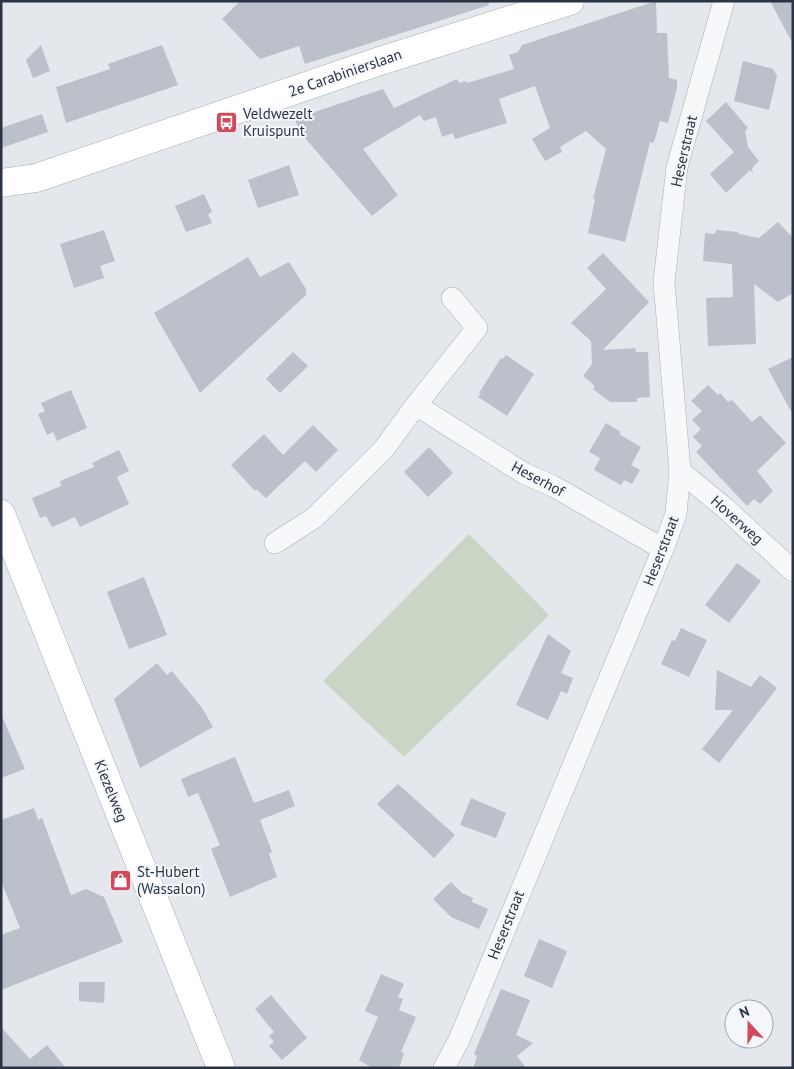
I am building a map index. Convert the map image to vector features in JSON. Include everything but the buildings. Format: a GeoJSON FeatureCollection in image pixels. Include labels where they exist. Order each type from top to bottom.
{"type":"FeatureCollection","features":[{"type":"Feature","properties":{"kind":"main road","name":"2e Carabinierslaan"},"geometry":{"type":"LineString","coordinates":[[1,183],[36,178],[377,62],[570,1]]}},
{"type":"Feature","properties":{"kind":"main road","name":"2e Carabinierslaan"},"geometry":{"type":"LineString","coordinates":[[1,198],[36,178]]}},
{"type":"Feature","properties":{"kind":"main road","name":"Kiezelweg"},"geometry":{"type":"LineString","coordinates":[[1,514],[221,1068]]}},
{"type":"Feature","properties":{"kind":"street","name":"Heserstraat"},"geometry":{"type":"LineString","coordinates":[[444,1068],[459,1040],[664,548],[676,514],[680,471],[664,282],[677,167],[724,1]]}},
{"type":"Feature","properties":{"kind":"street"},"geometry":{"type":"LineString","coordinates":[[275,543],[321,511],[383,450],[477,328],[452,298]]}},
{"type":"Feature","properties":{"kind":"street","name":"Heserhof"},"geometry":{"type":"LineString","coordinates":[[416,405],[525,474],[553,486],[664,548]]}},
{"type":"Feature","properties":{"kind":"street","name":"Hoverweg"},"geometry":{"type":"LineString","coordinates":[[680,471],[793,571]]}},
{"type":"Feature","properties":{"kind":"green space"},"geometry":{"type":"Polygon","coordinates":[[[469,534],[549,615],[404,757],[323,681],[469,534]]]}},
{"type":"Feature","properties":{"kind":"place","name":"Veldwezelt Kruispunt"},"geometry":{"type":"Point","coordinates":[227,123]}},
{"type":"Feature","properties":{"kind":"place","name":"St-Hubert (Wassalon)"},"geometry":{"type":"Point","coordinates":[121,881]}}]}
